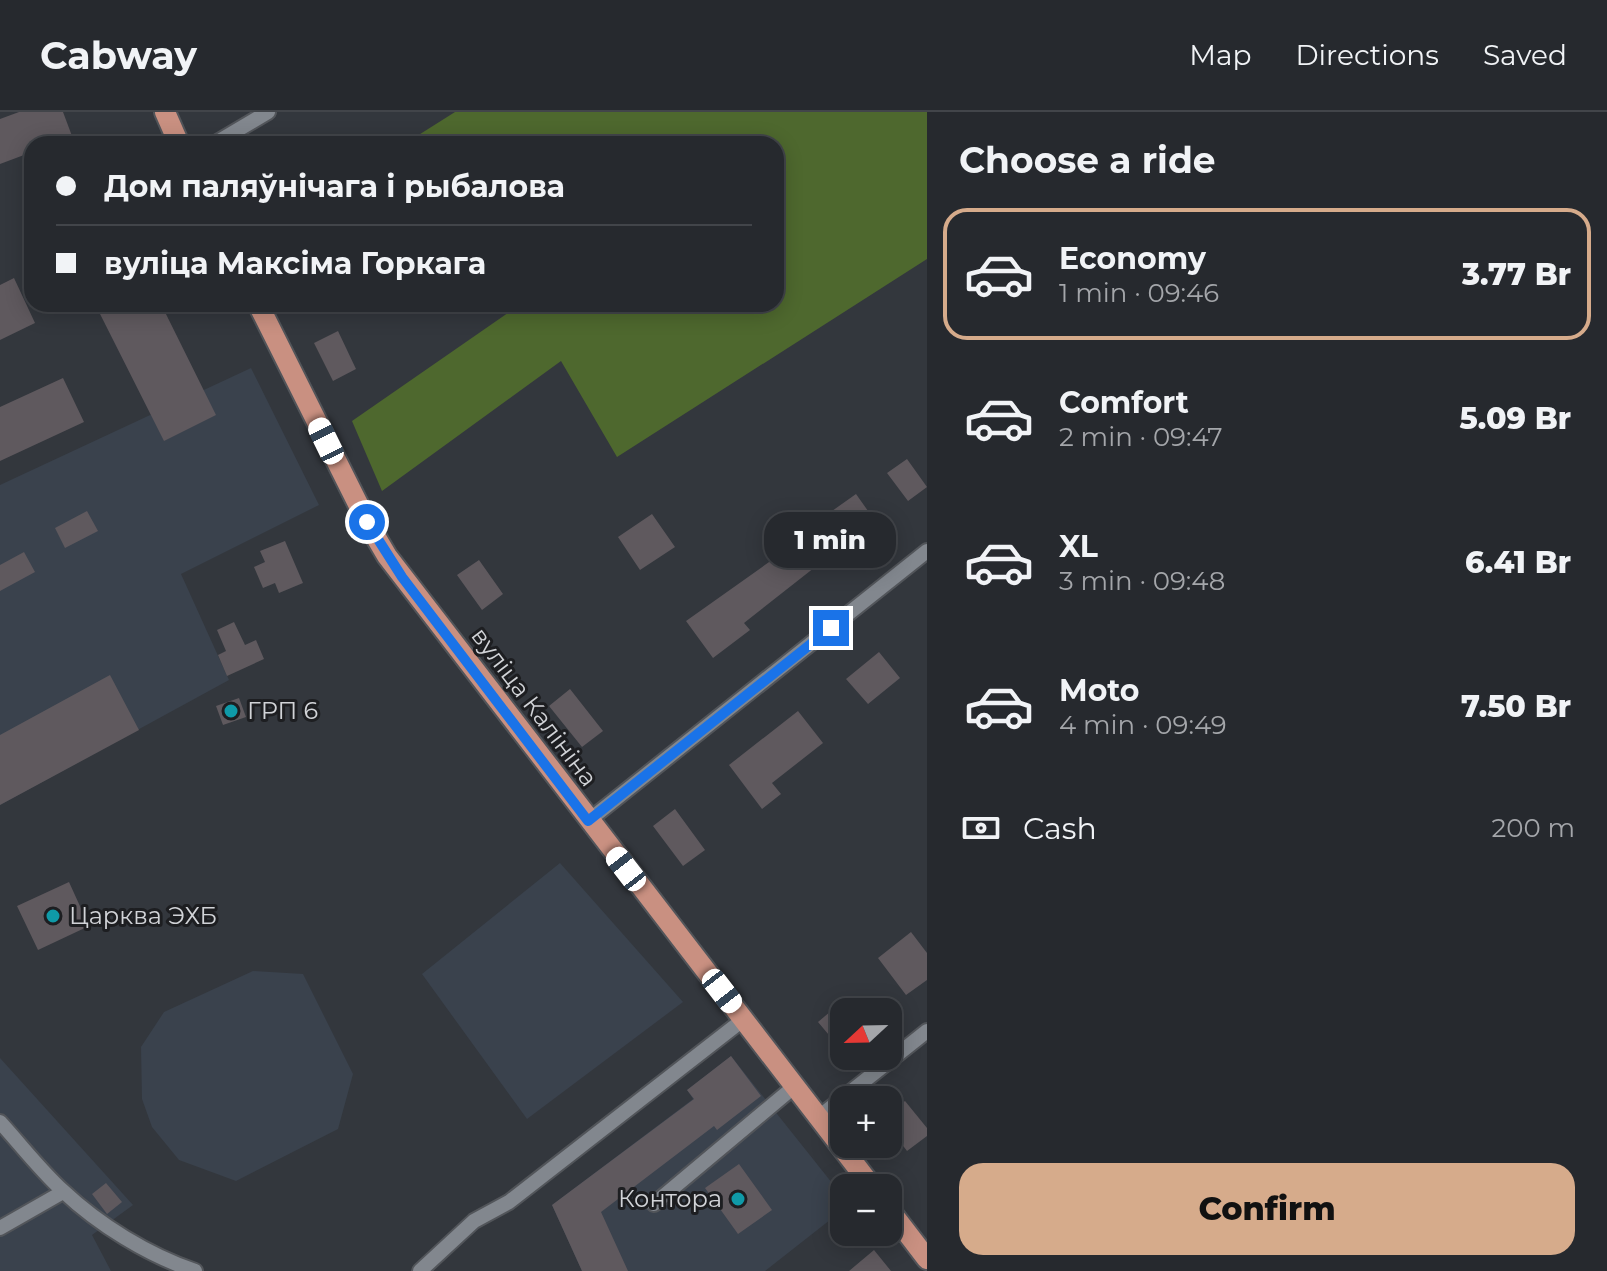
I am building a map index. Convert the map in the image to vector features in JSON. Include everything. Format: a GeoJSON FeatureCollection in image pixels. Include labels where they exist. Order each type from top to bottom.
{"type":"FeatureCollection","features":[{"type":"Feature","properties":{"kind":"main road"},"geometry":{"type":"LineString","coordinates":[[165,112],[176,136]]}},
{"type":"Feature","properties":{"kind":"main road","name":"вуліца Калініна"},"geometry":{"type":"LineString","coordinates":[[262,312],[387,556],[862,1174]]}},
{"type":"Feature","properties":{"kind":"main road"},"geometry":{"type":"LineString","coordinates":[[902,1226],[927,1259]]}},
{"type":"Feature","properties":{"kind":"street"},"geometry":{"type":"LineString","coordinates":[[228,136],[268,112]]}},
{"type":"Feature","properties":{"kind":"street"},"geometry":{"type":"LineString","coordinates":[[588,821],[927,551]]}},
{"type":"Feature","properties":{"kind":"street"},"geometry":{"type":"LineString","coordinates":[[420,1271],[474,1221],[509,1202],[744,1019]]}},
{"type":"Feature","properties":{"kind":"street"},"geometry":{"type":"LineString","coordinates":[[819,1117],[927,1031]]}},
{"type":"Feature","properties":{"kind":"street"},"geometry":{"type":"LineString","coordinates":[[654,1204],[795,1086]]}},
{"type":"Feature","properties":{"kind":"street"},"geometry":{"type":"LineString","coordinates":[[0,1122],[63,1192],[106,1225],[165,1261],[195,1271]]}},
{"type":"Feature","properties":{"kind":"street"},"geometry":{"type":"LineString","coordinates":[[0,1228],[63,1192]]}},
{"type":"Feature","properties":{"kind":"shaded area"},"geometry":{"type":"Polygon","coordinates":[[[251,368],[319,505],[181,574],[229,680],[0,805],[0,485],[251,368]]]}},
{"type":"Feature","properties":{"kind":"shaded area"},"geometry":{"type":"Polygon","coordinates":[[[560,863],[683,1002],[527,1119],[422,974],[560,863]]]}},
{"type":"Feature","properties":{"kind":"shaded area"},"geometry":{"type":"Polygon","coordinates":[[[253,971],[303,974],[353,1074],[338,1129],[236,1181],[179,1160],[152,1127],[142,1099],[141,1047],[164,1012],[253,971]]]}},
{"type":"Feature","properties":{"kind":"shaded area"},"geometry":{"type":"Polygon","coordinates":[[[731,1056],[830,1180],[830,1220],[765,1271],[582,1271],[552,1205],[693,1099],[687,1090],[731,1056]]]}},
{"type":"Feature","properties":{"kind":"shaded area"},"geometry":{"type":"Polygon","coordinates":[[[0,1058],[133,1205],[92,1235],[111,1271],[0,1271],[0,1058]]]}},
{"type":"Feature","properties":{"kind":"green space"},"geometry":{"type":"Polygon","coordinates":[[[455,112],[927,112],[927,259],[617,457],[561,361],[382,491],[352,421],[509,312],[784,312],[784,136],[417,136],[455,112]]]}},
{"type":"Feature","properties":{"kind":"building"},"geometry":{"type":"Polygon","coordinates":[[[19,112],[63,112],[72,136],[24,136],[24,155],[0,164],[0,119],[19,112]]]}},
{"type":"Feature","properties":{"kind":"building"},"geometry":{"type":"Polygon","coordinates":[[[14,278],[24,299],[24,312],[30,312],[35,323],[0,340],[0,285],[14,278]]]}},
{"type":"Feature","properties":{"kind":"building"},"geometry":{"type":"Polygon","coordinates":[[[99,312],[165,312],[216,415],[164,441],[99,312]]]}},
{"type":"Feature","properties":{"kind":"building"},"geometry":{"type":"Polygon","coordinates":[[[338,331],[356,369],[333,381],[314,343],[338,331]]]}},
{"type":"Feature","properties":{"kind":"building"},"geometry":{"type":"Polygon","coordinates":[[[63,378],[84,422],[0,461],[0,407],[63,378]]]}},
{"type":"Feature","properties":{"kind":"building"},"geometry":{"type":"Polygon","coordinates":[[[907,459],[927,487],[908,501],[887,473],[907,459]]]}},
{"type":"Feature","properties":{"kind":"building"},"geometry":{"type":"Polygon","coordinates":[[[856,494],[878,525],[855,542],[832,511],[856,494]]]}},
{"type":"Feature","properties":{"kind":"building"},"geometry":{"type":"Polygon","coordinates":[[[87,511],[98,531],[65,548],[55,528],[87,511]]]}},
{"type":"Feature","properties":{"kind":"building"},"geometry":{"type":"Polygon","coordinates":[[[652,514],[675,547],[640,570],[618,537],[652,514]]]}},
{"type":"Feature","properties":{"kind":"building"},"geometry":{"type":"Polygon","coordinates":[[[798,535],[819,564],[744,623],[750,630],[713,658],[686,621],[779,555],[776,551],[798,535]]]}},
{"type":"Feature","properties":{"kind":"building"},"geometry":{"type":"Polygon","coordinates":[[[285,541],[303,583],[279,593],[275,583],[263,588],[254,567],[265,562],[260,551],[285,541]]]}},
{"type":"Feature","properties":{"kind":"building"},"geometry":{"type":"Polygon","coordinates":[[[24,552],[35,572],[0,591],[0,565],[24,552]]]}},
{"type":"Feature","properties":{"kind":"building"},"geometry":{"type":"Polygon","coordinates":[[[479,560],[503,594],[482,610],[457,575],[479,560]]]}},
{"type":"Feature","properties":{"kind":"building"},"geometry":{"type":"Polygon","coordinates":[[[234,622],[245,645],[256,640],[264,659],[227,676],[218,655],[226,651],[217,630],[234,622]]]}},
{"type":"Feature","properties":{"kind":"building"},"geometry":{"type":"Polygon","coordinates":[[[879,652],[900,678],[868,704],[846,679],[879,652]]]}},
{"type":"Feature","properties":{"kind":"building"},"geometry":{"type":"Polygon","coordinates":[[[110,675],[139,730],[0,805],[0,735],[110,675]]]}},
{"type":"Feature","properties":{"kind":"building"},"geometry":{"type":"Polygon","coordinates":[[[570,689],[603,731],[582,747],[549,706],[570,689]]]}},
{"type":"Feature","properties":{"kind":"building","name":"ГРП 6"},"geometry":{"type":"Polygon","coordinates":[[[239,698],[246,717],[223,725],[216,706],[239,698]]]}},
{"type":"Feature","properties":{"kind":"building"},"geometry":{"type":"Polygon","coordinates":[[[798,711],[823,743],[772,783],[781,794],[762,809],[729,765],[798,711]]]}},
{"type":"Feature","properties":{"kind":"building"},"geometry":{"type":"Polygon","coordinates":[[[675,809],[705,850],[683,866],[653,826],[675,809]]]}},
{"type":"Feature","properties":{"kind":"building","name":"Царква ЭХБ"},"geometry":{"type":"Polygon","coordinates":[[[69,882],[89,926],[38,950],[17,906],[69,882]]]}},
{"type":"Feature","properties":{"kind":"building"},"geometry":{"type":"Polygon","coordinates":[[[911,932],[927,953],[927,980],[906,995],[878,958],[911,932]]]}},
{"type":"Feature","properties":{"kind":"building"},"geometry":{"type":"Polygon","coordinates":[[[830,1012],[830,1036],[818,1022],[830,1012]]]}},
{"type":"Feature","properties":{"kind":"building"},"geometry":{"type":"Polygon","coordinates":[[[731,1056],[761,1096],[717,1130],[714,1126],[601,1212],[628,1271],[582,1271],[552,1205],[694,1099],[687,1090],[731,1056]]]}},
{"type":"Feature","properties":{"kind":"building"},"geometry":{"type":"Polygon","coordinates":[[[905,1101],[927,1128],[927,1136],[907,1151],[902,1144],[902,1103],[905,1101]]]}},
{"type":"Feature","properties":{"kind":"building","name":"Контора"},"geometry":{"type":"Polygon","coordinates":[[[739,1164],[772,1210],[738,1234],[705,1188],[739,1164]]]}},
{"type":"Feature","properties":{"kind":"building"},"geometry":{"type":"Polygon","coordinates":[[[106,1183],[122,1202],[107,1214],[92,1194],[106,1183]]]}},
{"type":"Feature","properties":{"kind":"building"},"geometry":{"type":"Polygon","coordinates":[[[874,1250],[891,1271],[849,1271],[874,1250]]]}},
{"type":"Feature","properties":{"kind":"place","name":"ГРП 6"},"geometry":{"type":"Point","coordinates":[231,711]}},
{"type":"Feature","properties":{"kind":"place","name":"Царква ЭХБ"},"geometry":{"type":"Point","coordinates":[53,916]}},
{"type":"Feature","properties":{"kind":"place","name":"Контора"},"geometry":{"type":"Point","coordinates":[738,1199]}},
{"type":"Feature","properties":{"kind":"route"},"geometry":{"type":"LineString","coordinates":[[367,522],[402,577],[588,821],[831,628]]}}]}
